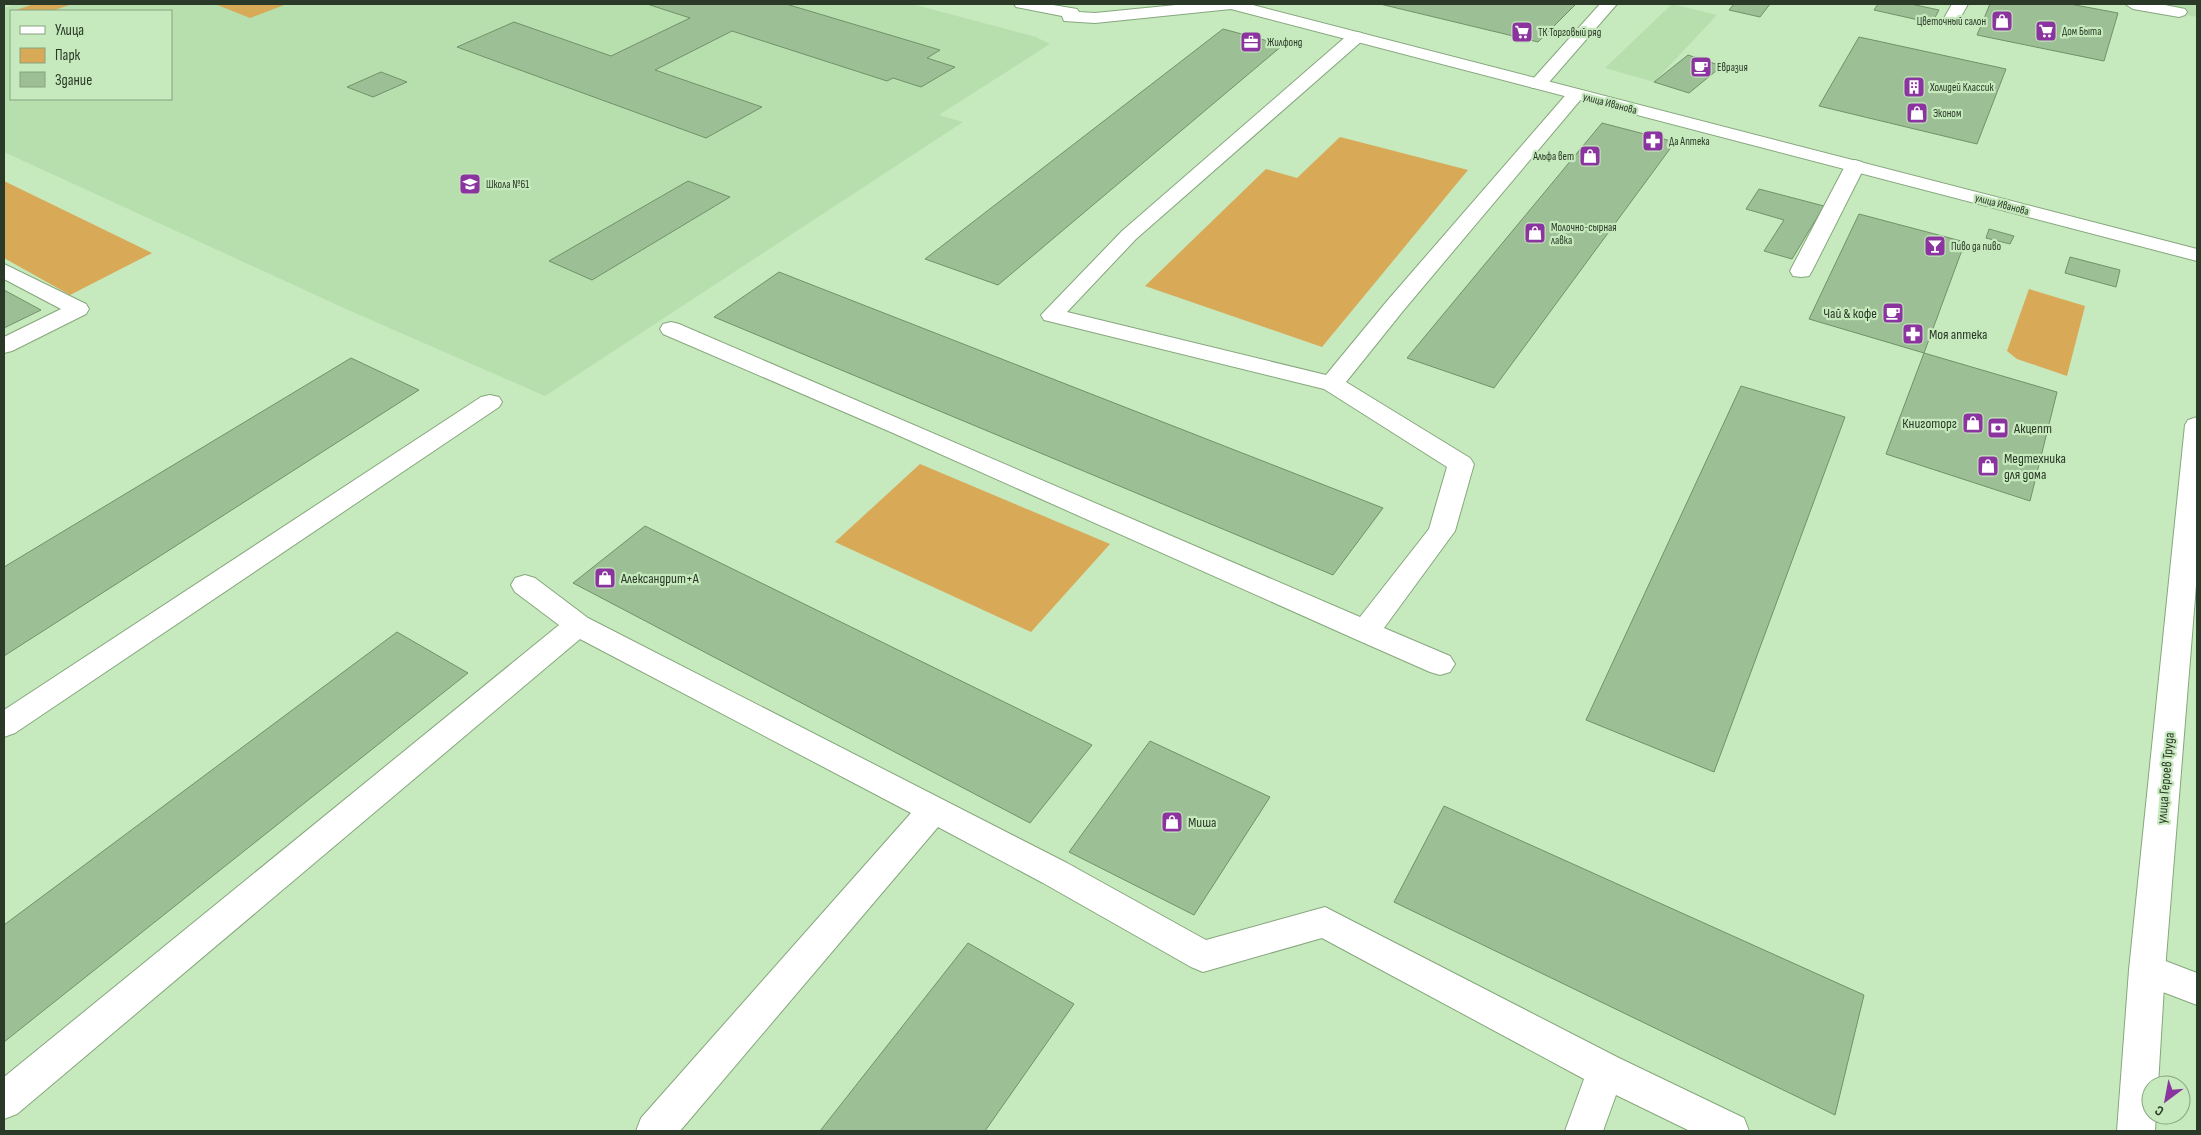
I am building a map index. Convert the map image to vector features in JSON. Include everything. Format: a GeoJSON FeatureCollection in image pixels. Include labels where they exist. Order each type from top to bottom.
{"type":"FeatureCollection","features":[{"type":"Feature","properties":{"kind":"street","name":"улица Иванова"},"geometry":{"type":"LineString","coordinates":[[1022,4],[1071,13],[1070,16],[1095,18],[1231,4],[2197,255]]}},
{"type":"Feature","properties":{"kind":"street"},"geometry":{"type":"LineString","coordinates":[[1538,84],[1609,4]]}},
{"type":"Feature","properties":{"kind":"street"},"geometry":{"type":"LineString","coordinates":[[1950,20],[1960,4]]}},
{"type":"Feature","properties":{"kind":"street"},"geometry":{"type":"LineString","coordinates":[[2133,4],[2176,16],[2197,16]]}},
{"type":"Feature","properties":{"kind":"street"},"geometry":{"type":"LineString","coordinates":[[1356,37],[1129,236],[1052,315],[1332,384],[1461,464],[1442,531],[1366,632]]}},
{"type":"Feature","properties":{"kind":"street"},"geometry":{"type":"LineString","coordinates":[[1332,384],[1395,306],[1576,94]]}},
{"type":"Feature","properties":{"kind":"street"},"geometry":{"type":"LineString","coordinates":[[1801,271],[1855,166]]}},
{"type":"Feature","properties":{"kind":"street"},"geometry":{"type":"LineString","coordinates":[[4,270],[78,309],[4,346]]}},
{"type":"Feature","properties":{"kind":"street"},"geometry":{"type":"LineString","coordinates":[[671,330],[902,428],[1440,664]]}},
{"type":"Feature","properties":{"kind":"street"},"geometry":{"type":"LineString","coordinates":[[4,725],[490,402]]}},
{"type":"Feature","properties":{"kind":"street","name":"улица Героев Труда"},"geometry":{"type":"LineString","coordinates":[[2136,1131],[2148,970],[2197,425]]}},
{"type":"Feature","properties":{"kind":"street"},"geometry":{"type":"LineString","coordinates":[[525,584],[578,625],[934,810],[1203,956],[1325,922],[1606,1071],[1730,1131]]}},
{"type":"Feature","properties":{"kind":"street"},"geometry":{"type":"LineString","coordinates":[[4,1101],[578,625]]}},
{"type":"Feature","properties":{"kind":"street"},"geometry":{"type":"LineString","coordinates":[[655,1131],[934,810]]}},
{"type":"Feature","properties":{"kind":"street"},"geometry":{"type":"LineString","coordinates":[[2148,970],[2197,989]]}},
{"type":"Feature","properties":{"kind":"street"},"geometry":{"type":"LineString","coordinates":[[1584,1131],[1606,1071]]}},
{"type":"Feature","properties":{"kind":"shaded area","name":"Школа №61"},"geometry":{"type":"Polygon","coordinates":[[[15,4],[912,4],[1036,37],[1050,44],[939,115],[963,122],[545,396],[346,309],[4,152],[4,8],[15,4]]]}},
{"type":"Feature","properties":{"kind":"shaded area"},"geometry":{"type":"Polygon","coordinates":[[[1672,4],[1717,15],[1654,82],[1605,68],[1672,4]]]}},
{"type":"Feature","properties":{"kind":"shaded area"},"geometry":{"type":"Polygon","coordinates":[[[2126,4],[2197,4],[2197,17],[2126,4]]]}},
{"type":"Feature","properties":{"kind":"green space"},"geometry":{"type":"Polygon","coordinates":[[[34,4],[72,4],[55,10],[16,10],[34,4]]]}},
{"type":"Feature","properties":{"kind":"green space"},"geometry":{"type":"Polygon","coordinates":[[[215,4],[287,4],[250,18],[215,4]]]}},
{"type":"Feature","properties":{"kind":"green space"},"geometry":{"type":"Polygon","coordinates":[[[1340,137],[1468,170],[1322,347],[1145,286],[1266,169],[1297,178],[1340,137]]]}},
{"type":"Feature","properties":{"kind":"green space"},"geometry":{"type":"Polygon","coordinates":[[[4,181],[152,253],[70,295],[4,258],[4,181]]]}},
{"type":"Feature","properties":{"kind":"green space"},"geometry":{"type":"Polygon","coordinates":[[[2029,289],[2085,306],[2067,376],[2017,359],[2007,351],[2029,289]]]}},
{"type":"Feature","properties":{"kind":"green space"},"geometry":{"type":"Polygon","coordinates":[[[920,464],[1110,544],[1031,632],[835,542],[920,464]]]}},
{"type":"Feature","properties":{"kind":"building"},"geometry":{"type":"Polygon","coordinates":[[[647,4],[786,4],[940,50],[927,58],[955,67],[921,87],[893,78],[887,81],[732,31],[655,70],[762,107],[706,138],[457,47],[514,22],[611,56],[690,18],[647,4]]]}},
{"type":"Feature","properties":{"kind":"building","name":"ТК Торговый ряд"},"geometry":{"type":"Polygon","coordinates":[[[1380,4],[1576,4],[1538,42],[1380,4]]]}},
{"type":"Feature","properties":{"kind":"building"},"geometry":{"type":"Polygon","coordinates":[[[1734,4],[1770,4],[1760,17],[1729,10],[1734,4]]]}},
{"type":"Feature","properties":{"kind":"building"},"geometry":{"type":"Polygon","coordinates":[[[1878,4],[1911,4],[1939,10],[1932,23],[1874,10],[1878,4]]]}},
{"type":"Feature","properties":{"kind":"building","name":"Дом Быта"},"geometry":{"type":"Polygon","coordinates":[[[1990,4],[2070,4],[2118,13],[2104,61],[1977,35],[1990,4]]]}},
{"type":"Feature","properties":{"kind":"building"},"geometry":{"type":"Polygon","coordinates":[[[1223,29],[1283,45],[998,285],[925,259],[1223,29]]]}},
{"type":"Feature","properties":{"kind":"building","name":"Холидей Классик"},"geometry":{"type":"Polygon","coordinates":[[[1859,37],[2006,69],[1977,144],[1819,106],[1859,37]]]}},
{"type":"Feature","properties":{"kind":"building"},"geometry":{"type":"Polygon","coordinates":[[[1688,55],[1722,66],[1689,93],[1654,82],[1688,55]]]}},
{"type":"Feature","properties":{"kind":"building"},"geometry":{"type":"Polygon","coordinates":[[[381,72],[407,82],[373,97],[347,87],[381,72]]]}},
{"type":"Feature","properties":{"kind":"building"},"geometry":{"type":"Polygon","coordinates":[[[1602,123],[1675,142],[1494,388],[1407,358],[1602,123]]]}},
{"type":"Feature","properties":{"kind":"building"},"geometry":{"type":"Polygon","coordinates":[[[688,181],[730,197],[592,280],[549,261],[688,181]]]}},
{"type":"Feature","properties":{"kind":"building"},"geometry":{"type":"Polygon","coordinates":[[[1759,189],[1824,206],[1792,259],[1764,251],[1784,220],[1746,209],[1759,189]]]}},
{"type":"Feature","properties":{"kind":"building"},"geometry":{"type":"Polygon","coordinates":[[[1859,214],[1965,242],[1924,353],[1809,319],[1859,214]]]}},
{"type":"Feature","properties":{"kind":"building"},"geometry":{"type":"Polygon","coordinates":[[[1989,229],[2014,236],[2010,244],[1986,238],[1989,229]]]}},
{"type":"Feature","properties":{"kind":"building"},"geometry":{"type":"Polygon","coordinates":[[[2070,257],[2120,270],[2116,287],[2065,273],[2070,257]]]}},
{"type":"Feature","properties":{"kind":"building"},"geometry":{"type":"Polygon","coordinates":[[[779,272],[1383,508],[1333,575],[714,317],[779,272]]]}},
{"type":"Feature","properties":{"kind":"building"},"geometry":{"type":"Polygon","coordinates":[[[4,290],[41,310],[4,328],[4,290]]]}},
{"type":"Feature","properties":{"kind":"building","name":"Книготорг"},"geometry":{"type":"Polygon","coordinates":[[[1924,353],[2057,392],[2030,501],[1886,454],[1924,353]]]}},
{"type":"Feature","properties":{"kind":"building"},"geometry":{"type":"Polygon","coordinates":[[[351,358],[419,390],[4,656],[4,567],[351,358]]]}},
{"type":"Feature","properties":{"kind":"building"},"geometry":{"type":"Polygon","coordinates":[[[1741,386],[1845,417],[1714,772],[1586,720],[1741,386]]]}},
{"type":"Feature","properties":{"kind":"building"},"geometry":{"type":"Polygon","coordinates":[[[645,526],[1092,745],[1030,823],[573,583],[645,526]]]}},
{"type":"Feature","properties":{"kind":"building"},"geometry":{"type":"Polygon","coordinates":[[[397,632],[468,673],[4,1042],[4,925],[397,632]]]}},
{"type":"Feature","properties":{"kind":"building","name":"Миша"},"geometry":{"type":"Polygon","coordinates":[[[1150,741],[1270,797],[1194,915],[1069,852],[1150,741]]]}},
{"type":"Feature","properties":{"kind":"building"},"geometry":{"type":"Polygon","coordinates":[[[1444,806],[1864,995],[1835,1115],[1394,902],[1444,806]]]}},
{"type":"Feature","properties":{"kind":"building"},"geometry":{"type":"Polygon","coordinates":[[[968,943],[1074,1004],[985,1131],[820,1131],[968,943]]]}},
{"type":"Feature","properties":{"kind":"place","name":"Цветочный салон"},"geometry":{"type":"Point","coordinates":[2002,21]}},
{"type":"Feature","properties":{"kind":"place","name":"Дом Быта"},"geometry":{"type":"Point","coordinates":[2046,31]}},
{"type":"Feature","properties":{"kind":"place","name":"ТК Торговый ряд"},"geometry":{"type":"Point","coordinates":[1522,32]}},
{"type":"Feature","properties":{"kind":"place","name":"Жилфонд"},"geometry":{"type":"Point","coordinates":[1251,42]}},
{"type":"Feature","properties":{"kind":"place","name":"Евразия"},"geometry":{"type":"Point","coordinates":[1701,67]}},
{"type":"Feature","properties":{"kind":"place","name":"Холидей Классик"},"geometry":{"type":"Point","coordinates":[1914,87]}},
{"type":"Feature","properties":{"kind":"place","name":"Эконом"},"geometry":{"type":"Point","coordinates":[1917,113]}},
{"type":"Feature","properties":{"kind":"place","name":"Да Аптека"},"geometry":{"type":"Point","coordinates":[1653,141]}},
{"type":"Feature","properties":{"kind":"place","name":"Альфа вет"},"geometry":{"type":"Point","coordinates":[1590,156]}},
{"type":"Feature","properties":{"kind":"place","name":"Школа №61"},"geometry":{"type":"Point","coordinates":[470,184]}},
{"type":"Feature","properties":{"kind":"place","name":"Молочно-сырная лавка"},"geometry":{"type":"Point","coordinates":[1535,233]}},
{"type":"Feature","properties":{"kind":"place","name":"Пиво да пиво"},"geometry":{"type":"Point","coordinates":[1935,246]}},
{"type":"Feature","properties":{"kind":"place","name":"Чай & кофе"},"geometry":{"type":"Point","coordinates":[1893,313]}},
{"type":"Feature","properties":{"kind":"place","name":"Моя аптека"},"geometry":{"type":"Point","coordinates":[1913,334]}},
{"type":"Feature","properties":{"kind":"place","name":"Книготорг"},"geometry":{"type":"Point","coordinates":[1973,423]}},
{"type":"Feature","properties":{"kind":"place","name":"Акцепт"},"geometry":{"type":"Point","coordinates":[1998,428]}},
{"type":"Feature","properties":{"kind":"place","name":"Медтехника для дома"},"geometry":{"type":"Point","coordinates":[1988,466]}},
{"type":"Feature","properties":{"kind":"place","name":"Александрит+А"},"geometry":{"type":"Point","coordinates":[605,578]}},
{"type":"Feature","properties":{"kind":"place","name":"Миша"},"geometry":{"type":"Point","coordinates":[1172,822]}}]}
